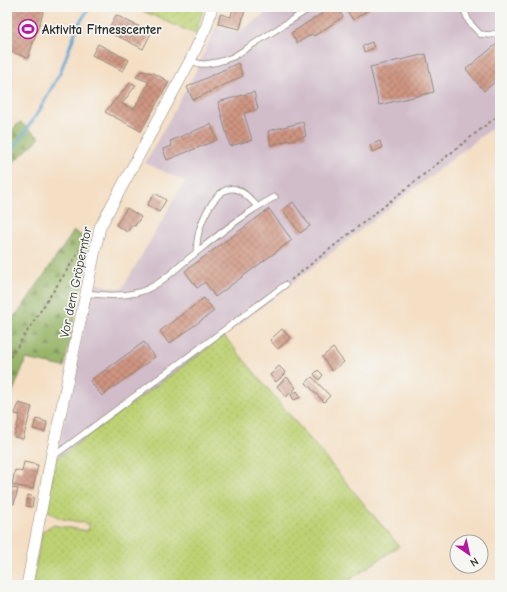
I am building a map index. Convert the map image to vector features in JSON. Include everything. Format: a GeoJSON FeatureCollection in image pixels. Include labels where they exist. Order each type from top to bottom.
{"type":"FeatureCollection","features":[{"type":"Feature","properties":{"kind":"street","name":"Vor dem Gröperntor"},"geometry":{"type":"LineString","coordinates":[[27,585],[51,458],[100,227],[190,61],[207,25],[212,7]]}},
{"type":"Feature","properties":{"kind":"lane"},"geometry":{"type":"LineString","coordinates":[[190,61],[206,64],[233,57],[312,7]]}},
{"type":"Feature","properties":{"kind":"lane"},"geometry":{"type":"LineString","coordinates":[[463,7],[469,22],[480,34],[490,35],[500,32]]}},
{"type":"Feature","properties":{"kind":"lane"},"geometry":{"type":"LineString","coordinates":[[196,253],[198,234],[203,220],[212,203],[221,193],[229,189],[238,190],[257,206]]}},
{"type":"Feature","properties":{"kind":"lane"},"geometry":{"type":"LineString","coordinates":[[86,294],[119,295],[135,294],[142,291],[174,272],[257,206],[275,197]]}},
{"type":"Feature","properties":{"kind":"lane"},"geometry":{"type":"LineString","coordinates":[[51,458],[285,285]]}},
{"type":"Feature","properties":{"kind":"path"},"geometry":{"type":"LineString","coordinates":[[285,285],[500,114]]}},
{"type":"Feature","properties":{"kind":"path"},"geometry":{"type":"LineString","coordinates":[[7,362],[89,237],[100,227]]}},
{"type":"Feature","properties":{"kind":"path"},"geometry":{"type":"LineString","coordinates":[[7,354],[17,347]]}},
{"type":"Feature","properties":{"kind":"shaded area"},"geometry":{"type":"Polygon","coordinates":[[[274,7],[500,7],[500,122],[224,336],[56,459],[93,283],[122,289],[185,181],[145,163],[196,71],[216,27],[239,32],[274,7]]]}},
{"type":"Feature","properties":{"kind":"green space"},"geometry":{"type":"Polygon","coordinates":[[[134,7],[204,7],[195,34],[134,7]]]}},
{"type":"Feature","properties":{"kind":"green space"},"geometry":{"type":"Polygon","coordinates":[[[20,122],[40,138],[7,168],[7,135],[20,122]]]}},
{"type":"Feature","properties":{"kind":"green space"},"geometry":{"type":"Polygon","coordinates":[[[74,231],[91,242],[64,367],[26,359],[7,406],[7,323],[21,309],[74,231]]]}},
{"type":"Feature","properties":{"kind":"green space"},"geometry":{"type":"Polygon","coordinates":[[[224,336],[399,546],[342,585],[32,585],[42,532],[52,525],[88,531],[89,524],[59,518],[46,509],[56,459],[224,336]]]}},
{"type":"Feature","properties":{"kind":"building","name":"Aktivita Fitnesscenter"},"geometry":{"type":"Polygon","coordinates":[[[7,7],[45,7],[28,58],[7,50],[7,7]]]}},
{"type":"Feature","properties":{"kind":"building"},"geometry":{"type":"Polygon","coordinates":[[[233,7],[245,10],[240,29],[218,24],[220,14],[231,17],[233,7]]]}},
{"type":"Feature","properties":{"kind":"building"},"geometry":{"type":"Polygon","coordinates":[[[289,7],[306,7],[295,15],[289,7]]]}},
{"type":"Feature","properties":{"kind":"building"},"geometry":{"type":"Polygon","coordinates":[[[332,7],[337,7],[343,17],[314,36],[312,34],[297,43],[291,33],[332,7]]]}},
{"type":"Feature","properties":{"kind":"building"},"geometry":{"type":"Polygon","coordinates":[[[345,7],[372,7],[353,20],[345,7]]]}},
{"type":"Feature","properties":{"kind":"building"},"geometry":{"type":"Polygon","coordinates":[[[116,15],[151,33],[143,49],[108,31],[116,15]]]}},
{"type":"Feature","properties":{"kind":"building"},"geometry":{"type":"Polygon","coordinates":[[[372,42],[374,48],[364,52],[362,46],[372,42]]]}},
{"type":"Feature","properties":{"kind":"building"},"geometry":{"type":"Polygon","coordinates":[[[498,43],[500,45],[500,78],[484,91],[466,69],[498,43]]]}},
{"type":"Feature","properties":{"kind":"building"},"geometry":{"type":"Polygon","coordinates":[[[98,44],[129,60],[123,71],[92,55],[98,44]]]}},
{"type":"Feature","properties":{"kind":"building"},"geometry":{"type":"Polygon","coordinates":[[[426,54],[434,92],[379,105],[370,67],[426,54]]]}},
{"type":"Feature","properties":{"kind":"building"},"geometry":{"type":"Polygon","coordinates":[[[238,63],[243,76],[193,100],[187,87],[238,63]]]}},
{"type":"Feature","properties":{"kind":"building"},"geometry":{"type":"Polygon","coordinates":[[[141,71],[154,73],[169,82],[141,131],[105,112],[130,83],[136,85],[122,104],[134,109],[149,82],[136,77],[141,71]]]}},
{"type":"Feature","properties":{"kind":"building"},"geometry":{"type":"Polygon","coordinates":[[[254,92],[258,109],[244,113],[252,140],[230,146],[218,102],[254,92]]]}},
{"type":"Feature","properties":{"kind":"building"},"geometry":{"type":"Polygon","coordinates":[[[303,122],[306,136],[271,145],[268,131],[303,122]]]}},
{"type":"Feature","properties":{"kind":"building"},"geometry":{"type":"Polygon","coordinates":[[[211,124],[217,140],[167,160],[163,149],[172,146],[170,141],[211,124]]]}},
{"type":"Feature","properties":{"kind":"building"},"geometry":{"type":"Polygon","coordinates":[[[380,141],[382,148],[372,152],[370,145],[380,141]]]}},
{"type":"Feature","properties":{"kind":"building"},"geometry":{"type":"Polygon","coordinates":[[[155,193],[166,200],[159,212],[147,205],[155,193]]]}},
{"type":"Feature","properties":{"kind":"building"},"geometry":{"type":"Polygon","coordinates":[[[293,202],[310,226],[300,233],[283,210],[293,202]]]}},
{"type":"Feature","properties":{"kind":"building"},"geometry":{"type":"Polygon","coordinates":[[[127,208],[141,217],[135,226],[132,225],[127,232],[116,225],[127,208]]]}},
{"type":"Feature","properties":{"kind":"building"},"geometry":{"type":"Polygon","coordinates":[[[269,209],[292,240],[215,297],[205,282],[197,288],[185,271],[269,209]]]}},
{"type":"Feature","properties":{"kind":"building"},"geometry":{"type":"Polygon","coordinates":[[[204,298],[214,311],[169,344],[160,331],[204,298]]]}},
{"type":"Feature","properties":{"kind":"building"},"geometry":{"type":"Polygon","coordinates":[[[282,329],[290,338],[278,349],[270,340],[282,329]]]}},
{"type":"Feature","properties":{"kind":"building"},"geometry":{"type":"Polygon","coordinates":[[[144,342],[155,357],[102,396],[90,381],[144,342]]]}},
{"type":"Feature","properties":{"kind":"building"},"geometry":{"type":"Polygon","coordinates":[[[333,348],[344,362],[332,371],[322,357],[333,348]]]}},
{"type":"Feature","properties":{"kind":"building"},"geometry":{"type":"Polygon","coordinates":[[[279,366],[286,373],[276,382],[270,375],[279,366]]]}},
{"type":"Feature","properties":{"kind":"building"},"geometry":{"type":"Polygon","coordinates":[[[318,370],[323,375],[319,380],[314,374],[318,370]]]}},
{"type":"Feature","properties":{"kind":"building"},"geometry":{"type":"Polygon","coordinates":[[[287,377],[296,388],[286,397],[277,386],[287,377]]]}},
{"type":"Feature","properties":{"kind":"building"},"geometry":{"type":"Polygon","coordinates":[[[312,377],[330,396],[324,402],[306,383],[312,377]]]}},
{"type":"Feature","properties":{"kind":"building"},"geometry":{"type":"Polygon","coordinates":[[[297,391],[301,397],[294,400],[291,395],[297,391]]]}},
{"type":"Feature","properties":{"kind":"building"},"geometry":{"type":"Polygon","coordinates":[[[19,403],[32,407],[23,439],[14,437],[20,415],[15,414],[19,403]]]}},
{"type":"Feature","properties":{"kind":"building"},"geometry":{"type":"Polygon","coordinates":[[[36,419],[47,422],[45,432],[33,429],[36,419]]]}},
{"type":"Feature","properties":{"kind":"building"},"geometry":{"type":"Polygon","coordinates":[[[24,462],[38,465],[33,489],[12,485],[15,470],[22,472],[24,462]]]}},
{"type":"Feature","properties":{"kind":"building"},"geometry":{"type":"Polygon","coordinates":[[[7,487],[18,489],[14,504],[7,502],[7,487]]]}},
{"type":"Feature","properties":{"kind":"building"},"geometry":{"type":"Polygon","coordinates":[[[28,495],[34,497],[32,507],[26,506],[28,495]]]}},
{"type":"Feature","properties":{"kind":"waterway"},"geometry":{"type":"LineString","coordinates":[[7,154],[14,148],[39,111],[60,73],[78,25],[90,7]]}},
{"type":"Feature","properties":{"kind":"place","name":"Aktivita Fitnesscenter"},"geometry":{"type":"Point","coordinates":[28,29]}}]}
